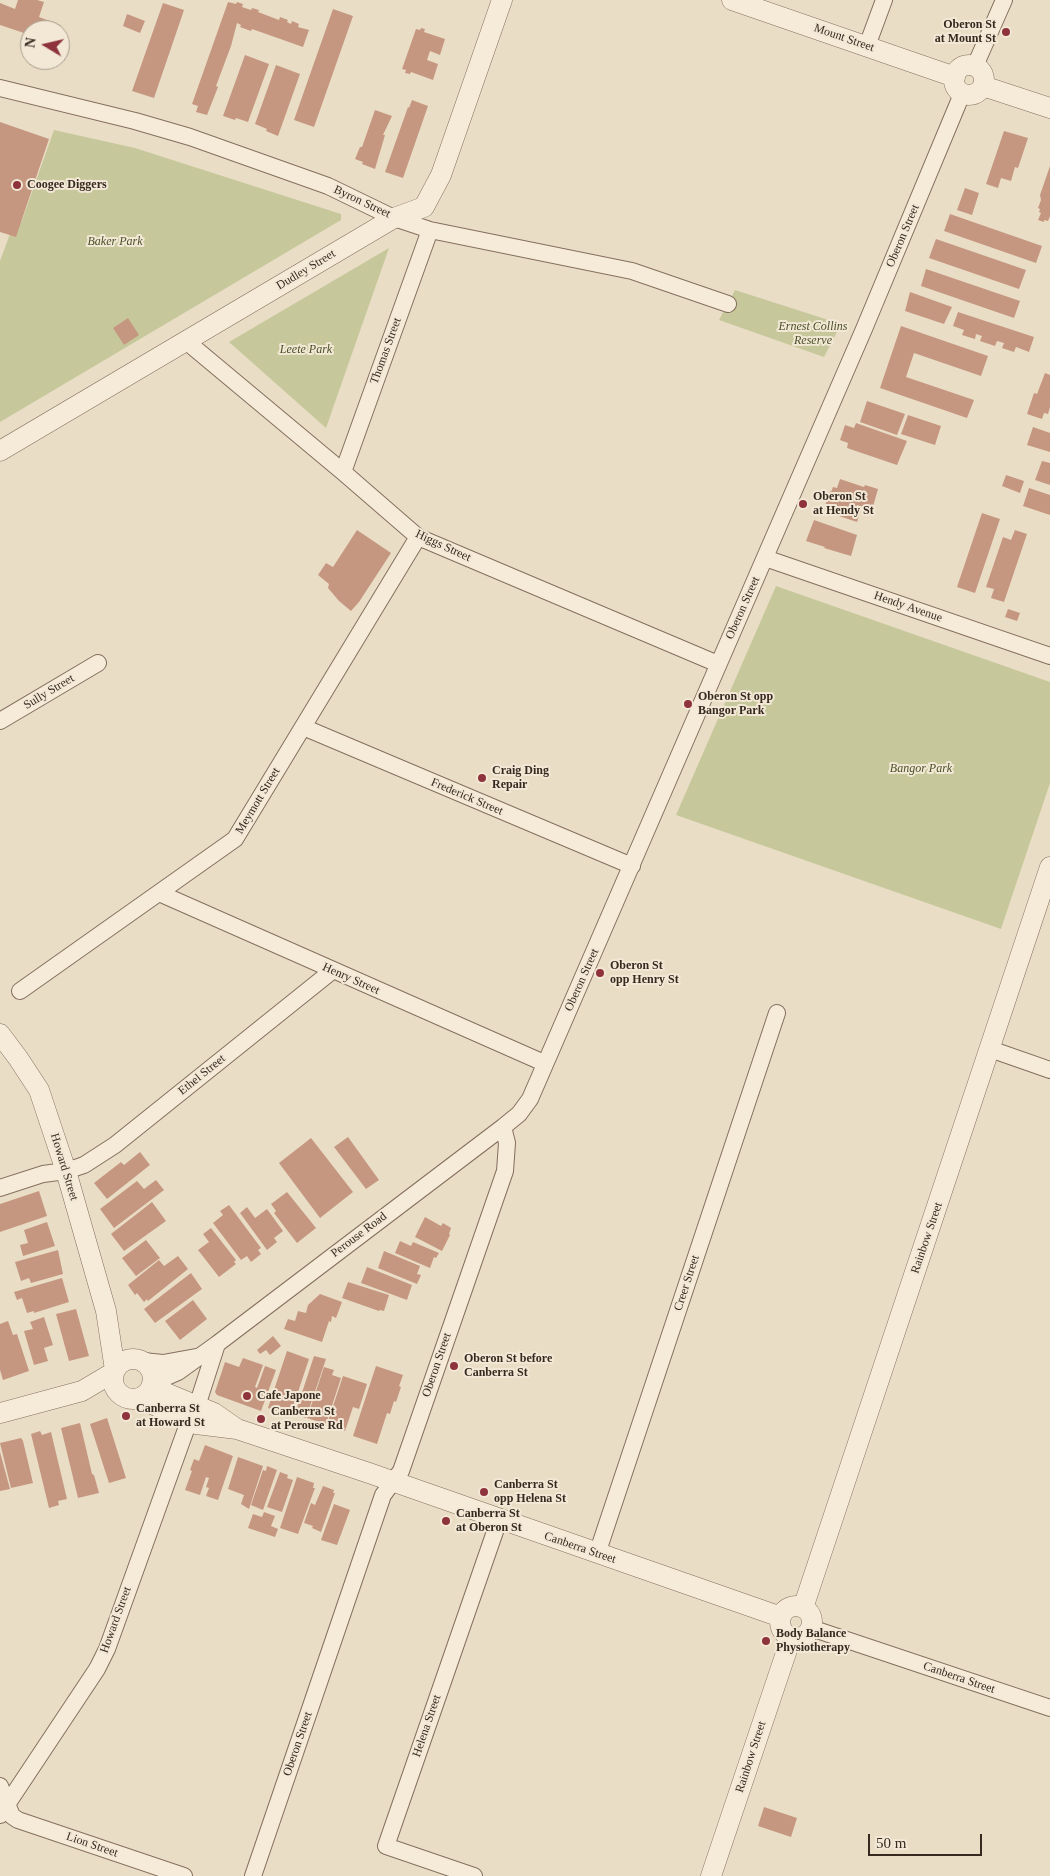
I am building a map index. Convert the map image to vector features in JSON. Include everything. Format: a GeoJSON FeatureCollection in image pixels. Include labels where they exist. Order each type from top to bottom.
{"type":"FeatureCollection","features":[{"type":"Feature","properties":{"kind":"street","name":"Dudley Street"},"geometry":{"type":"LineString","coordinates":[[0,451],[394,218],[424,206],[441,175],[502,0]]}},
{"type":"Feature","properties":{"kind":"street","name":"Mount Street"},"geometry":{"type":"LineString","coordinates":[[732,0],[867,46],[959,85]]}},
{"type":"Feature","properties":{"kind":"street"},"geometry":{"type":"LineString","coordinates":[[867,46],[884,0]]}},
{"type":"Feature","properties":{"kind":"street"},"geometry":{"type":"LineString","coordinates":[[975,66],[1004,0]]}},
{"type":"Feature","properties":{"kind":"street"},"geometry":{"type":"LineString","coordinates":[[975,66],[982,72],[983,86],[976,93],[972,95],[959,85],[960,68],[975,66]]}},
{"type":"Feature","properties":{"kind":"street","name":"Oberon Street"},"geometry":{"type":"LineString","coordinates":[[253,1876],[383,1495],[401,1471],[505,1171],[506,1143],[503,1127],[519,1114],[530,1099],[544,1063],[632,866],[864,329],[959,85]]}},
{"type":"Feature","properties":{"kind":"street"},"geometry":{"type":"LineString","coordinates":[[983,86],[1050,108]]}},
{"type":"Feature","properties":{"kind":"street","name":"Byron Street"},"geometry":{"type":"LineString","coordinates":[[0,88],[135,121],[190,137],[328,186],[394,218],[430,230],[632,271],[728,304]]}},
{"type":"Feature","properties":{"kind":"street","name":"Thomas Street"},"geometry":{"type":"LineString","coordinates":[[342,472],[430,230]]}},
{"type":"Feature","properties":{"kind":"street","name":"Higgs Street"},"geometry":{"type":"LineString","coordinates":[[186,342],[418,537],[718,664]]}},
{"type":"Feature","properties":{"kind":"street","name":"Meymott Street"},"geometry":{"type":"LineString","coordinates":[[20,991],[235,839],[418,537]]}},
{"type":"Feature","properties":{"kind":"street","name":"Hendy Avenue"},"geometry":{"type":"LineString","coordinates":[[766,558],[1050,656]]}},
{"type":"Feature","properties":{"kind":"street","name":"Sully Street"},"geometry":{"type":"LineString","coordinates":[[0,721],[98,664]]}},
{"type":"Feature","properties":{"kind":"street","name":"Frederick Street"},"geometry":{"type":"LineString","coordinates":[[303,727],[632,866]]}},
{"type":"Feature","properties":{"kind":"street","name":"Rainbow Street"},"geometry":{"type":"LineString","coordinates":[[803,1608],[1050,867]]}},
{"type":"Feature","properties":{"kind":"street","name":"Henry Street"},"geometry":{"type":"LineString","coordinates":[[159,893],[544,1063]]}},
{"type":"Feature","properties":{"kind":"street","name":"Ethel Street"},"geometry":{"type":"LineString","coordinates":[[0,1188],[43,1174],[66,1171],[84,1165],[115,1144],[332,971]]}},
{"type":"Feature","properties":{"kind":"street","name":"Creer Street"},"geometry":{"type":"LineString","coordinates":[[597,1554],[777,1012]]}},
{"type":"Feature","properties":{"kind":"street","name":"Howard Street"},"geometry":{"type":"LineString","coordinates":[[0,1034],[39,1090],[66,1171],[106,1311],[114,1371]]}},
{"type":"Feature","properties":{"kind":"street"},"geometry":{"type":"LineString","coordinates":[[990,1049],[1050,1070]]}},
{"type":"Feature","properties":{"kind":"street","name":"Perouse Road"},"geometry":{"type":"LineString","coordinates":[[153,1384],[178,1372],[217,1344],[503,1127]]}},
{"type":"Feature","properties":{"kind":"street","name":"Howard Street"},"geometry":{"type":"LineString","coordinates":[[106,1311],[130,1351],[141,1360]]}},
{"type":"Feature","properties":{"kind":"street"},"geometry":{"type":"LineString","coordinates":[[193,1413],[217,1344]]}},
{"type":"Feature","properties":{"kind":"street","name":"Perouse Road"},"geometry":{"type":"LineString","coordinates":[[141,1360],[149,1363],[166,1362],[200,1356]]}},
{"type":"Feature","properties":{"kind":"street"},"geometry":{"type":"LineString","coordinates":[[0,1414],[82,1391],[114,1371],[125,1360],[141,1360],[152,1372],[153,1384],[148,1392],[127,1396],[82,1391]]}},
{"type":"Feature","properties":{"kind":"street"},"geometry":{"type":"LineString","coordinates":[[114,1371],[113,1383],[127,1396]]}},
{"type":"Feature","properties":{"kind":"street","name":"Canberra Street"},"geometry":{"type":"LineString","coordinates":[[153,1384],[193,1413],[204,1426],[237,1429],[781,1617]]}},
{"type":"Feature","properties":{"kind":"street","name":"Canberra Street"},"geometry":{"type":"LineString","coordinates":[[127,1396],[193,1413]]}},
{"type":"Feature","properties":{"kind":"street","name":"Howard Street"},"geometry":{"type":"LineString","coordinates":[[4,1810],[97,1669],[107,1649],[151,1523],[193,1413]]}},
{"type":"Feature","properties":{"kind":"street","name":"Helena Street"},"geometry":{"type":"LineString","coordinates":[[474,1876],[386,1846],[499,1520]]}},
{"type":"Feature","properties":{"kind":"street"},"geometry":{"type":"LineString","coordinates":[[792,1607],[803,1608],[807,1610],[812,1618],[811,1628],[806,1635],[791,1638],[781,1628],[781,1617],[784,1612],[792,1607]]}},
{"type":"Feature","properties":{"kind":"street","name":"Canberra Street"},"geometry":{"type":"LineString","coordinates":[[811,1628],[1050,1708]]}},
{"type":"Feature","properties":{"kind":"street","name":"Rainbow Street"},"geometry":{"type":"LineString","coordinates":[[711,1876],[791,1638]]}},
{"type":"Feature","properties":{"kind":"street"},"geometry":{"type":"LineString","coordinates":[[0,1786],[4,1810]]}},
{"type":"Feature","properties":{"kind":"street","name":"Lion Street"},"geometry":{"type":"LineString","coordinates":[[4,1810],[18,1820],[184,1876]]}},
{"type":"Feature","properties":{"kind":"green space","name":"Baker Park"},"geometry":{"type":"Polygon","coordinates":[[[54,130],[135,148],[341,214],[341,220],[0,422],[0,261],[14,223],[21,223],[54,130]]]}},
{"type":"Feature","properties":{"kind":"green space","name":"Leete Park"},"geometry":{"type":"Polygon","coordinates":[[[389,248],[326,428],[229,342],[389,248]]]}},
{"type":"Feature","properties":{"kind":"green space","name":"Ernest Collins Reserve"},"geometry":{"type":"Polygon","coordinates":[[[735,290],[841,324],[824,357],[719,320],[735,290]]]}},
{"type":"Feature","properties":{"kind":"green space","name":"Bangor Park"},"geometry":{"type":"Polygon","coordinates":[[[776,586],[1050,682],[1050,783],[1001,929],[676,815],[776,586]]]}},
{"type":"Feature","properties":{"kind":"building"},"geometry":{"type":"Polygon","coordinates":[[[18,0],[44,2],[39,17],[47,20],[20,20],[20,32],[0,25],[0,3],[15,9],[18,0]]]}},
{"type":"Feature","properties":{"kind":"building"},"geometry":{"type":"Polygon","coordinates":[[[228,2],[243,4],[242,7],[259,10],[258,12],[279,20],[280,17],[288,20],[287,22],[291,24],[292,21],[299,24],[298,27],[309,30],[303,47],[252,29],[251,31],[240,27],[241,25],[237,23],[231,46],[216,86],[218,87],[207,115],[196,112],[198,106],[192,104],[228,2]]]}},
{"type":"Feature","properties":{"kind":"building"},"geometry":{"type":"Polygon","coordinates":[[[163,3],[184,10],[154,98],[132,91],[163,3]]]}},
{"type":"Feature","properties":{"kind":"building"},"geometry":{"type":"Polygon","coordinates":[[[333,9],[353,16],[314,127],[294,120],[333,9]]]}},
{"type":"Feature","properties":{"kind":"building"},"geometry":{"type":"Polygon","coordinates":[[[127,14],[145,21],[140,33],[123,26],[127,14]]]}},
{"type":"Feature","properties":{"kind":"building"},"geometry":{"type":"Polygon","coordinates":[[[421,28],[425,29],[424,32],[445,39],[440,55],[430,51],[427,60],[438,64],[433,80],[411,72],[410,74],[405,73],[406,70],[402,69],[416,29],[420,30],[421,28]]]}},
{"type":"Feature","properties":{"kind":"building"},"geometry":{"type":"Polygon","coordinates":[[[245,55],[269,64],[248,122],[223,116],[245,55]]]}},
{"type":"Feature","properties":{"kind":"building"},"geometry":{"type":"Polygon","coordinates":[[[276,65],[300,74],[278,136],[255,124],[276,65]]]}},
{"type":"Feature","properties":{"kind":"building"},"geometry":{"type":"Polygon","coordinates":[[[412,100],[428,106],[403,178],[385,172],[412,100]]]}},
{"type":"Feature","properties":{"kind":"building"},"geometry":{"type":"Polygon","coordinates":[[[375,110],[392,116],[383,135],[385,135],[375,169],[355,159],[360,147],[362,147],[375,110]]]}},
{"type":"Feature","properties":{"kind":"building","name":"Coogee Diggers"},"geometry":{"type":"Polygon","coordinates":[[[0,122],[49,139],[16,237],[0,232],[0,122]]]}},
{"type":"Feature","properties":{"kind":"building"},"geometry":{"type":"Polygon","coordinates":[[[1004,131],[1028,138],[1018,168],[1015,167],[1011,181],[1001,178],[998,188],[986,184],[1004,131]]]}},
{"type":"Feature","properties":{"kind":"building"},"geometry":{"type":"Polygon","coordinates":[[[1050,166],[1050,216],[1048,221],[1044,220],[1044,222],[1038,220],[1041,213],[1038,208],[1041,200],[1040,195],[1050,166]]]}},
{"type":"Feature","properties":{"kind":"building"},"geometry":{"type":"Polygon","coordinates":[[[965,188],[979,193],[972,215],[957,210],[965,188]]]}},
{"type":"Feature","properties":{"kind":"building"},"geometry":{"type":"Polygon","coordinates":[[[950,214],[1042,246],[1036,263],[944,231],[950,214]]]}},
{"type":"Feature","properties":{"kind":"building"},"geometry":{"type":"Polygon","coordinates":[[[936,239],[1026,270],[1019,289],[929,258],[936,239]]]}},
{"type":"Feature","properties":{"kind":"building"},"geometry":{"type":"Polygon","coordinates":[[[926,269],[1020,301],[1014,318],[921,286],[926,269]]]}},
{"type":"Feature","properties":{"kind":"building"},"geometry":{"type":"Polygon","coordinates":[[[910,292],[952,307],[944,324],[905,311],[910,292]]]}},
{"type":"Feature","properties":{"kind":"building"},"geometry":{"type":"Polygon","coordinates":[[[958,312],[1034,337],[1029,352],[1016,347],[1014,352],[1002,348],[1004,343],[997,341],[995,346],[980,341],[982,336],[976,334],[975,339],[962,335],[964,330],[953,326],[958,312]]]}},
{"type":"Feature","properties":{"kind":"building"},"geometry":{"type":"Polygon","coordinates":[[[128,318],[139,335],[124,345],[113,328],[128,318]]]}},
{"type":"Feature","properties":{"kind":"building"},"geometry":{"type":"Polygon","coordinates":[[[901,326],[988,356],[981,376],[914,353],[906,377],[974,400],[967,418],[880,388],[901,326]]]}},
{"type":"Feature","properties":{"kind":"building"},"geometry":{"type":"Polygon","coordinates":[[[1045,373],[1050,375],[1050,407],[1048,414],[1044,413],[1042,419],[1027,414],[1034,393],[1037,394],[1045,373]]]}},
{"type":"Feature","properties":{"kind":"building"},"geometry":{"type":"Polygon","coordinates":[[[867,401],[905,414],[897,435],[860,422],[867,401]]]}},
{"type":"Feature","properties":{"kind":"building"},"geometry":{"type":"Polygon","coordinates":[[[908,415],[941,426],[935,445],[901,434],[908,415]]]}},
{"type":"Feature","properties":{"kind":"building"},"geometry":{"type":"Polygon","coordinates":[[[856,423],[907,441],[897,465],[847,448],[848,443],[840,440],[845,425],[854,428],[856,423]]]}},
{"type":"Feature","properties":{"kind":"building"},"geometry":{"type":"Polygon","coordinates":[[[1033,427],[1050,433],[1050,452],[1027,445],[1033,427]]]}},
{"type":"Feature","properties":{"kind":"building"},"geometry":{"type":"Polygon","coordinates":[[[1042,461],[1050,463],[1050,485],[1035,480],[1042,461]]]}},
{"type":"Feature","properties":{"kind":"building"},"geometry":{"type":"Polygon","coordinates":[[[1006,475],[1024,481],[1020,493],[1002,486],[1006,475]]]}},
{"type":"Feature","properties":{"kind":"building"},"geometry":{"type":"Polygon","coordinates":[[[840,479],[864,487],[865,485],[878,489],[872,510],[857,505],[856,509],[861,510],[857,522],[824,509],[830,491],[833,487],[837,488],[840,479]]]}},
{"type":"Feature","properties":{"kind":"building"},"geometry":{"type":"Polygon","coordinates":[[[1029,488],[1050,495],[1050,515],[1023,506],[1029,488]]]}},
{"type":"Feature","properties":{"kind":"building"},"geometry":{"type":"Polygon","coordinates":[[[982,513],[1000,519],[975,593],[957,587],[982,513]]]}},
{"type":"Feature","properties":{"kind":"building"},"geometry":{"type":"Polygon","coordinates":[[[814,520],[857,535],[851,556],[806,541],[814,520]]]}},
{"type":"Feature","properties":{"kind":"building"},"geometry":{"type":"Polygon","coordinates":[[[357,530],[391,553],[351,611],[339,601],[328,588],[329,584],[318,575],[326,563],[333,567],[357,530]]]}},
{"type":"Feature","properties":{"kind":"building"},"geometry":{"type":"Polygon","coordinates":[[[1015,530],[1027,534],[1004,602],[991,598],[994,589],[986,587],[1003,537],[1011,540],[1015,530]]]}},
{"type":"Feature","properties":{"kind":"building"},"geometry":{"type":"Polygon","coordinates":[[[1008,609],[1020,613],[1017,621],[1005,617],[1008,609]]]}},
{"type":"Feature","properties":{"kind":"building"},"geometry":{"type":"Polygon","coordinates":[[[348,1137],[379,1180],[366,1189],[334,1147],[348,1137]]]}},
{"type":"Feature","properties":{"kind":"building"},"geometry":{"type":"Polygon","coordinates":[[[311,1138],[353,1192],[320,1218],[279,1163],[311,1138]]]}},
{"type":"Feature","properties":{"kind":"building"},"geometry":{"type":"Polygon","coordinates":[[[140,1152],[150,1165],[107,1199],[94,1183],[121,1162],[124,1165],[140,1152]]]}},
{"type":"Feature","properties":{"kind":"building"},"geometry":{"type":"Polygon","coordinates":[[[156,1180],[164,1190],[114,1228],[100,1209],[137,1181],[144,1189],[156,1180]]]}},
{"type":"Feature","properties":{"kind":"building"},"geometry":{"type":"Polygon","coordinates":[[[39,1191],[47,1216],[0,1232],[0,1204],[39,1191]]]}},
{"type":"Feature","properties":{"kind":"building"},"geometry":{"type":"Polygon","coordinates":[[[287,1192],[316,1228],[297,1243],[274,1213],[276,1211],[271,1204],[287,1192]]]}},
{"type":"Feature","properties":{"kind":"building"},"geometry":{"type":"Polygon","coordinates":[[[152,1202],[166,1221],[124,1251],[111,1234],[152,1202]]]}},
{"type":"Feature","properties":{"kind":"building"},"geometry":{"type":"Polygon","coordinates":[[[229,1205],[261,1248],[258,1250],[261,1254],[251,1262],[247,1256],[241,1260],[213,1223],[223,1215],[220,1211],[229,1205]]]}},
{"type":"Feature","properties":{"kind":"building"},"geometry":{"type":"Polygon","coordinates":[[[247,1207],[255,1218],[267,1209],[283,1231],[274,1238],[277,1242],[267,1250],[240,1213],[247,1207]]]}},
{"type":"Feature","properties":{"kind":"building"},"geometry":{"type":"Polygon","coordinates":[[[425,1217],[441,1226],[443,1223],[451,1228],[450,1235],[442,1251],[415,1237],[425,1217]]]}},
{"type":"Feature","properties":{"kind":"building"},"geometry":{"type":"Polygon","coordinates":[[[47,1222],[55,1246],[23,1256],[20,1245],[28,1243],[24,1230],[47,1222]]]}},
{"type":"Feature","properties":{"kind":"building"},"geometry":{"type":"Polygon","coordinates":[[[211,1228],[236,1260],[234,1262],[236,1264],[219,1277],[198,1250],[209,1242],[203,1234],[211,1228]]]}},
{"type":"Feature","properties":{"kind":"building"},"geometry":{"type":"Polygon","coordinates":[[[146,1240],[160,1258],[136,1276],[122,1258],[146,1240]]]}},
{"type":"Feature","properties":{"kind":"building"},"geometry":{"type":"Polygon","coordinates":[[[400,1241],[411,1246],[413,1242],[439,1253],[436,1258],[434,1257],[430,1268],[395,1253],[400,1241]]]}},
{"type":"Feature","properties":{"kind":"building"},"geometry":{"type":"Polygon","coordinates":[[[58,1250],[63,1274],[31,1283],[29,1278],[21,1281],[15,1262],[58,1250]]]}},
{"type":"Feature","properties":{"kind":"building"},"geometry":{"type":"Polygon","coordinates":[[[384,1251],[420,1266],[417,1274],[421,1275],[417,1284],[378,1268],[384,1251]]]}},
{"type":"Feature","properties":{"kind":"building"},"geometry":{"type":"Polygon","coordinates":[[[178,1256],[188,1269],[148,1301],[147,1299],[144,1302],[137,1293],[135,1295],[128,1285],[159,1260],[164,1266],[178,1256]]]}},
{"type":"Feature","properties":{"kind":"building"},"geometry":{"type":"Polygon","coordinates":[[[367,1267],[412,1285],[407,1300],[361,1283],[367,1267]]]}},
{"type":"Feature","properties":{"kind":"building"},"geometry":{"type":"Polygon","coordinates":[[[191,1273],[202,1289],[155,1323],[144,1309],[191,1273]]]}},
{"type":"Feature","properties":{"kind":"building"},"geometry":{"type":"Polygon","coordinates":[[[62,1278],[69,1302],[34,1313],[34,1311],[27,1313],[22,1298],[17,1300],[14,1292],[62,1278]]]}},
{"type":"Feature","properties":{"kind":"building"},"geometry":{"type":"Polygon","coordinates":[[[348,1282],[389,1295],[384,1311],[342,1298],[348,1282]]]}},
{"type":"Feature","properties":{"kind":"building"},"geometry":{"type":"Polygon","coordinates":[[[320,1294],[342,1302],[336,1318],[332,1316],[331,1322],[329,1321],[322,1342],[284,1329],[288,1319],[295,1321],[298,1311],[306,1313],[308,1305],[320,1294]]]}},
{"type":"Feature","properties":{"kind":"building"},"geometry":{"type":"Polygon","coordinates":[[[193,1300],[207,1319],[180,1340],[165,1321],[193,1300]]]}},
{"type":"Feature","properties":{"kind":"building"},"geometry":{"type":"Polygon","coordinates":[[[76,1309],[89,1356],[69,1361],[56,1314],[76,1309]]]}},
{"type":"Feature","properties":{"kind":"building"},"geometry":{"type":"Polygon","coordinates":[[[44,1317],[53,1345],[44,1348],[48,1361],[34,1365],[24,1331],[33,1329],[30,1322],[44,1317]]]}},
{"type":"Feature","properties":{"kind":"building"},"geometry":{"type":"Polygon","coordinates":[[[8,1321],[13,1335],[17,1334],[29,1371],[3,1380],[0,1370],[0,1324],[8,1321]]]}},
{"type":"Feature","properties":{"kind":"building"},"geometry":{"type":"Polygon","coordinates":[[[273,1336],[281,1346],[270,1355],[266,1350],[260,1354],[257,1350],[273,1336]]]}},
{"type":"Feature","properties":{"kind":"building"},"geometry":{"type":"Polygon","coordinates":[[[287,1351],[309,1359],[290,1416],[268,1408],[287,1351]]]}},
{"type":"Feature","properties":{"kind":"building"},"geometry":{"type":"Polygon","coordinates":[[[314,1356],[326,1359],[306,1418],[295,1414],[314,1356]]]}},
{"type":"Feature","properties":{"kind":"building"},"geometry":{"type":"Polygon","coordinates":[[[243,1358],[263,1365],[255,1387],[257,1388],[265,1366],[276,1370],[261,1411],[217,1395],[215,1392],[225,1362],[239,1367],[243,1358]]]}},
{"type":"Feature","properties":{"kind":"building"},"geometry":{"type":"Polygon","coordinates":[[[376,1366],[403,1375],[396,1402],[394,1401],[390,1414],[387,1413],[377,1444],[353,1436],[376,1366]]]}},
{"type":"Feature","properties":{"kind":"building"},"geometry":{"type":"Polygon","coordinates":[[[324,1367],[334,1370],[332,1375],[341,1378],[326,1424],[307,1418],[324,1367]]]}},
{"type":"Feature","properties":{"kind":"building"},"geometry":{"type":"Polygon","coordinates":[[[343,1376],[367,1384],[359,1409],[353,1407],[345,1431],[327,1424],[343,1376]]]}},
{"type":"Feature","properties":{"kind":"building"},"geometry":{"type":"Polygon","coordinates":[[[107,1418],[126,1478],[109,1483],[90,1424],[107,1418]]]}},
{"type":"Feature","properties":{"kind":"building"},"geometry":{"type":"Polygon","coordinates":[[[80,1423],[92,1474],[94,1475],[99,1493],[78,1498],[61,1428],[80,1423]]]}},
{"type":"Feature","properties":{"kind":"building"},"geometry":{"type":"Polygon","coordinates":[[[40,1431],[42,1435],[51,1432],[67,1499],[58,1501],[59,1505],[49,1508],[31,1434],[40,1431]]]}},
{"type":"Feature","properties":{"kind":"building"},"geometry":{"type":"Polygon","coordinates":[[[21,1438],[33,1483],[11,1488],[0,1443],[21,1438]]]}},
{"type":"Feature","properties":{"kind":"building"},"geometry":{"type":"Polygon","coordinates":[[[205,1445],[233,1456],[218,1500],[206,1496],[209,1488],[206,1487],[209,1478],[206,1477],[200,1495],[185,1490],[194,1459],[199,1461],[205,1445]]]}},
{"type":"Feature","properties":{"kind":"building"},"geometry":{"type":"Polygon","coordinates":[[[0,1452],[10,1489],[0,1491],[0,1452]]]}},
{"type":"Feature","properties":{"kind":"building"},"geometry":{"type":"Polygon","coordinates":[[[238,1457],[263,1466],[249,1509],[241,1504],[244,1495],[228,1489],[238,1457]]]}},
{"type":"Feature","properties":{"kind":"building"},"geometry":{"type":"Polygon","coordinates":[[[267,1466],[277,1470],[263,1510],[251,1505],[263,1470],[266,1471],[267,1466]]]}},
{"type":"Feature","properties":{"kind":"building"},"geometry":{"type":"Polygon","coordinates":[[[280,1472],[288,1475],[287,1478],[293,1480],[282,1512],[267,1507],[280,1472]]]}},
{"type":"Feature","properties":{"kind":"building"},"geometry":{"type":"Polygon","coordinates":[[[297,1477],[314,1483],[313,1488],[315,1488],[298,1534],[280,1528],[297,1477]]]}},
{"type":"Feature","properties":{"kind":"building"},"geometry":{"type":"Polygon","coordinates":[[[323,1486],[334,1490],[333,1493],[335,1493],[321,1532],[312,1528],[313,1526],[304,1523],[311,1503],[315,1505],[323,1486]]]}},
{"type":"Feature","properties":{"kind":"building"},"geometry":{"type":"Polygon","coordinates":[[[334,1504],[350,1510],[337,1545],[321,1540],[334,1504]]]}},
{"type":"Feature","properties":{"kind":"building"},"geometry":{"type":"Polygon","coordinates":[[[264,1512],[275,1516],[271,1526],[278,1529],[275,1537],[248,1528],[253,1514],[262,1517],[264,1512]]]}},
{"type":"Feature","properties":{"kind":"building"},"geometry":{"type":"Polygon","coordinates":[[[764,1807],[797,1818],[791,1837],[758,1826],[764,1807]]]}},
{"type":"Feature","properties":{"kind":"place","name":"Oberon St at Mount St"},"geometry":{"type":"Point","coordinates":[1006,32]}},
{"type":"Feature","properties":{"kind":"place","name":"Coogee Diggers"},"geometry":{"type":"Point","coordinates":[17,185]}},
{"type":"Feature","properties":{"kind":"place","name":"Oberon St at Hendy St"},"geometry":{"type":"Point","coordinates":[803,504]}},
{"type":"Feature","properties":{"kind":"place","name":"Oberon St opp Bangor Park"},"geometry":{"type":"Point","coordinates":[688,704]}},
{"type":"Feature","properties":{"kind":"place","name":"Craig Ding Repair"},"geometry":{"type":"Point","coordinates":[482,778]}},
{"type":"Feature","properties":{"kind":"place","name":"Oberon St opp Henry St"},"geometry":{"type":"Point","coordinates":[600,973]}},
{"type":"Feature","properties":{"kind":"place","name":"Oberon St before Canberra St"},"geometry":{"type":"Point","coordinates":[454,1366]}},
{"type":"Feature","properties":{"kind":"place","name":"Cafe Japone"},"geometry":{"type":"Point","coordinates":[247,1396]}},
{"type":"Feature","properties":{"kind":"place","name":"Canberra St at Howard St"},"geometry":{"type":"Point","coordinates":[126,1416]}},
{"type":"Feature","properties":{"kind":"place","name":"Canberra St at Perouse Rd"},"geometry":{"type":"Point","coordinates":[261,1419]}},
{"type":"Feature","properties":{"kind":"place","name":"Canberra St opp Helena St"},"geometry":{"type":"Point","coordinates":[484,1492]}},
{"type":"Feature","properties":{"kind":"place","name":"Canberra St at Oberon St"},"geometry":{"type":"Point","coordinates":[446,1521]}},
{"type":"Feature","properties":{"kind":"place","name":"Body Balance Physiotherapy"},"geometry":{"type":"Point","coordinates":[766,1641]}}]}
